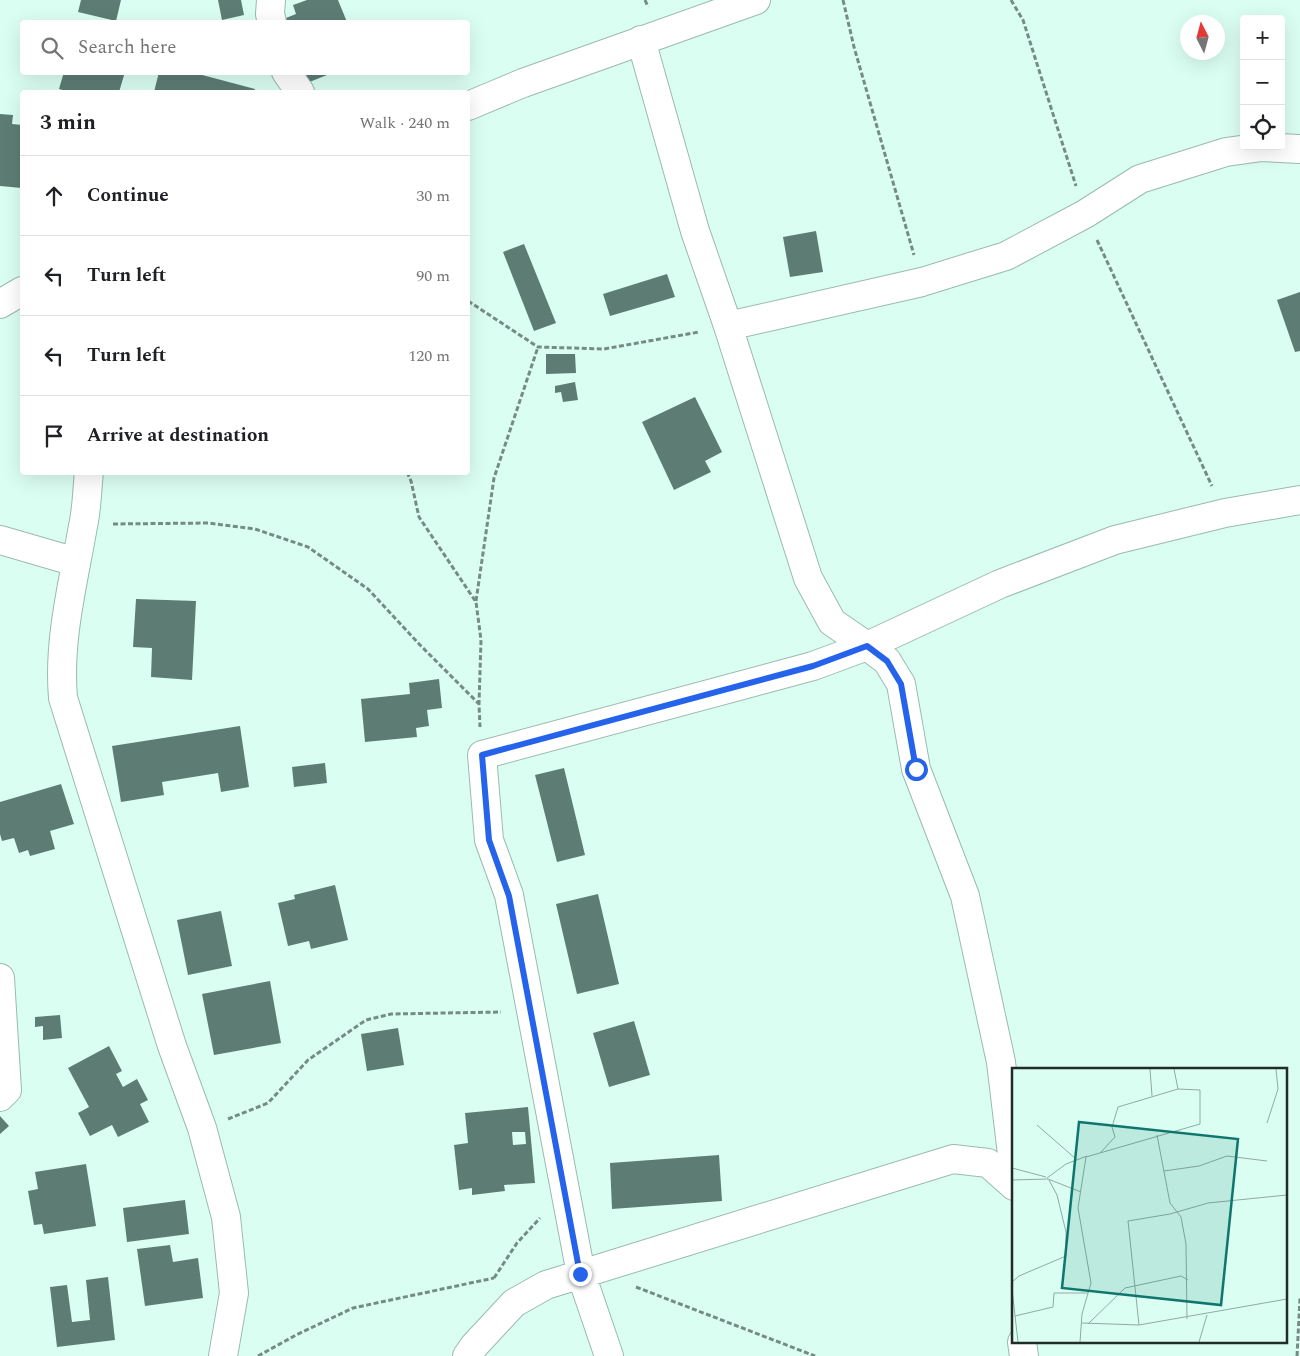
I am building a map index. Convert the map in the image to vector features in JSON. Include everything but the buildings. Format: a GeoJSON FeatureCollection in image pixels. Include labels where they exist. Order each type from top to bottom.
{"type":"FeatureCollection","features":[{"type":"Feature","properties":{"kind":"street"},"geometry":{"type":"LineString","coordinates":[[271,0],[272,20]]}},
{"type":"Feature","properties":{"kind":"street"},"geometry":{"type":"LineString","coordinates":[[470,105],[523,83],[756,0]]}},
{"type":"Feature","properties":{"kind":"street"},"geometry":{"type":"LineString","coordinates":[[641,40],[695,231],[728,326],[808,578],[832,622],[887,661],[901,684],[916,769],[965,896],[1001,1062],[1012,1154]]}},
{"type":"Feature","properties":{"kind":"street"},"geometry":{"type":"LineString","coordinates":[[288,75],[299,90]]}},
{"type":"Feature","properties":{"kind":"street"},"geometry":{"type":"LineString","coordinates":[[728,326],[922,282],[1006,256],[1085,214],[1140,179],[1226,152],[1262,147],[1300,149]]}},
{"type":"Feature","properties":{"kind":"street"},"geometry":{"type":"LineString","coordinates":[[89,475],[84,524],[65,619],[61,674],[63,698],[172,1046],[202,1128],[226,1217],[234,1293],[223,1356]]}},
{"type":"Feature","properties":{"kind":"street"},"geometry":{"type":"LineString","coordinates":[[609,1356],[590,1272],[564,1192],[509,896],[489,840],[482,755],[813,666],[867,646],[1000,584],[1115,540],[1225,513],[1300,500]]}},
{"type":"Feature","properties":{"kind":"street"},"geometry":{"type":"LineString","coordinates":[[0,540],[76,562]]}},
{"type":"Feature","properties":{"kind":"street"},"geometry":{"type":"LineString","coordinates":[[813,666],[832,622]]}},
{"type":"Feature","properties":{"kind":"street"},"geometry":{"type":"LineString","coordinates":[[0,978],[8,1090],[0,1097]]}},
{"type":"Feature","properties":{"kind":"street"},"geometry":{"type":"LineString","coordinates":[[467,1356],[514,1303],[546,1285],[952,1159],[988,1163],[1012,1184]]}},
{"type":"Feature","properties":{"kind":"path"},"geometry":{"type":"LineString","coordinates":[[843,0],[854,47],[922,282]]}},
{"type":"Feature","properties":{"kind":"path"},"geometry":{"type":"LineString","coordinates":[[1012,0],[1023,20],[1085,214],[1225,513]]}},
{"type":"Feature","properties":{"kind":"path"},"geometry":{"type":"LineString","coordinates":[[470,302],[538,347],[604,349],[728,326]]}},
{"type":"Feature","properties":{"kind":"path"},"geometry":{"type":"LineString","coordinates":[[482,755],[479,704],[481,640],[476,602],[494,478],[538,347]]}},
{"type":"Feature","properties":{"kind":"path"},"geometry":{"type":"LineString","coordinates":[[408,475],[419,516],[476,602]]}},
{"type":"Feature","properties":{"kind":"path"},"geometry":{"type":"LineString","coordinates":[[84,524],[208,523],[255,529],[308,547],[368,589],[479,704]]}},
{"type":"Feature","properties":{"kind":"path"},"geometry":{"type":"LineString","coordinates":[[202,1128],[268,1103],[308,1060],[366,1020],[391,1014],[479,1014],[530,1011]]}},
{"type":"Feature","properties":{"kind":"path"},"geometry":{"type":"LineString","coordinates":[[492,1286],[494,1278],[517,1243],[564,1192]]}},
{"type":"Feature","properties":{"kind":"path"},"geometry":{"type":"LineString","coordinates":[[590,1272],[816,1356]]}},
{"type":"Feature","properties":{"kind":"path"},"geometry":{"type":"LineString","coordinates":[[258,1356],[296,1335],[353,1308],[494,1278]]}},
{"type":"Feature","properties":{"kind":"path"},"geometry":{"type":"LineString","coordinates":[[1297,1356],[1300,1298]]}},
{"type":"Feature","properties":{"kind":"route"},"geometry":{"type":"LineString","coordinates":[[580,1274],[509,896],[489,840],[482,755],[813,666],[867,646],[887,661],[901,684],[916,769]]}}]}
